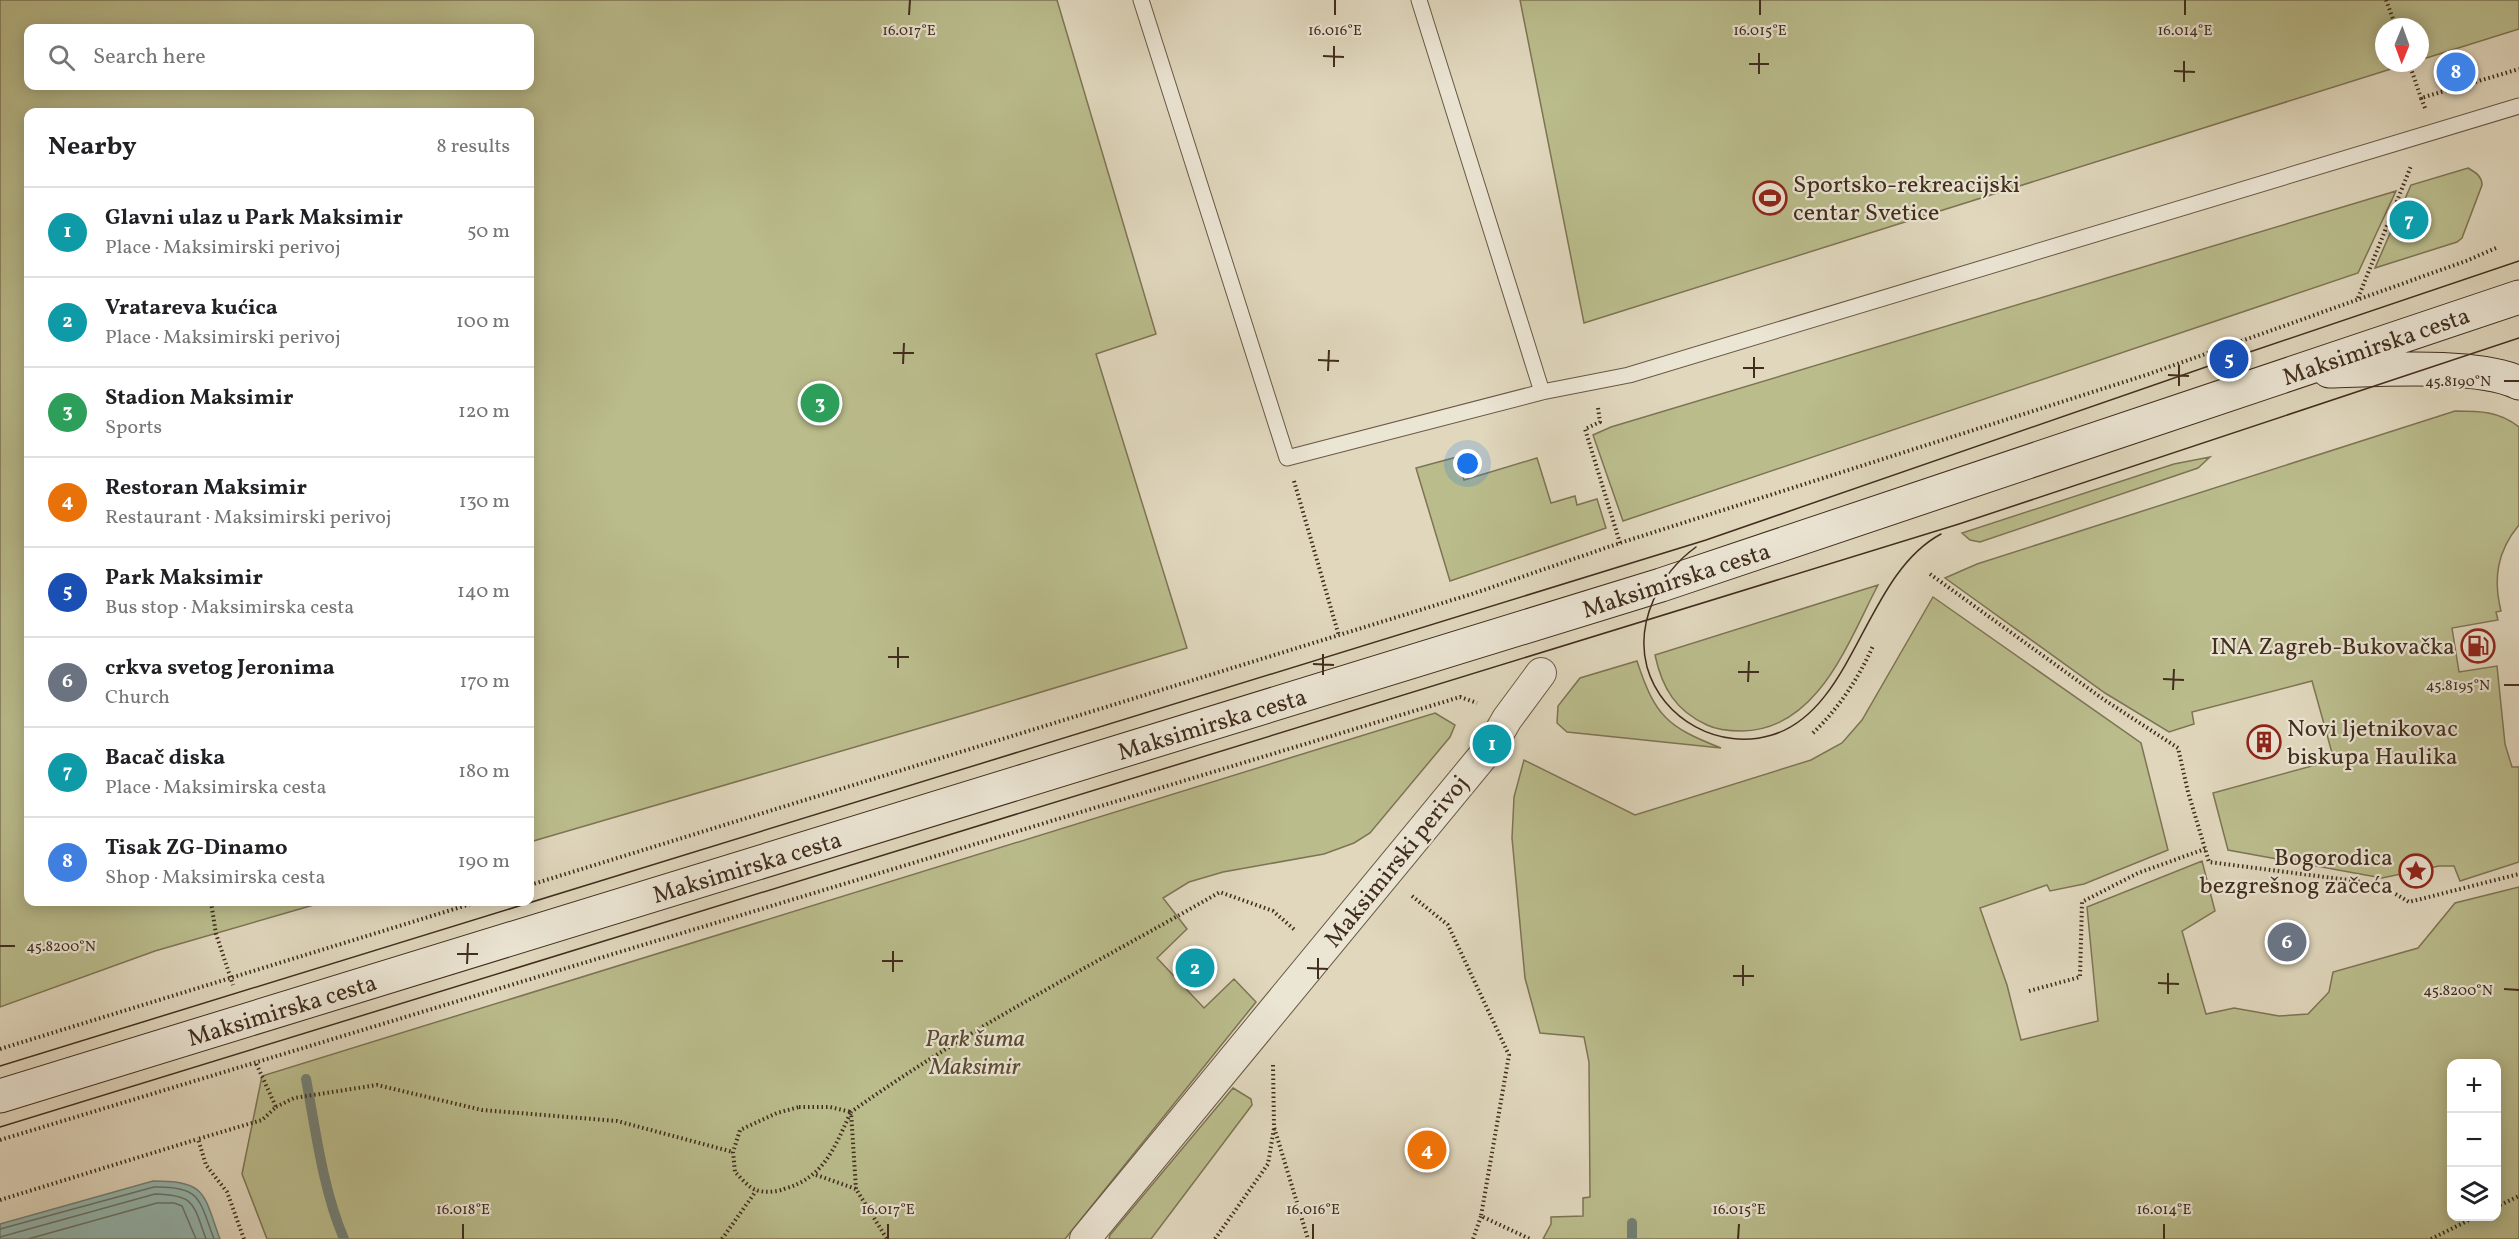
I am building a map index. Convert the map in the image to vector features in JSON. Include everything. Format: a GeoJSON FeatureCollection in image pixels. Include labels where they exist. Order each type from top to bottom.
{"type":"FeatureCollection","features":[{"type":"Feature","properties":{"kind":"main road","name":"Maksimirska cesta"},"geometry":{"type":"LineString","coordinates":[[0,1096],[1661,585],[2519,297]]}},
{"type":"Feature","properties":{"kind":"main road"},"geometry":{"type":"LineString","coordinates":[[2289,375],[2328,371],[2449,371],[2504,377],[2519,384]]}},
{"type":"Feature","properties":{"kind":"street","name":"Maksimirski perivoj"},"geometry":{"type":"LineString","coordinates":[[1085,1239],[1491,745],[1541,673]]}},
{"type":"Feature","properties":{"kind":"lane"},"geometry":{"type":"LineString","coordinates":[[1141,0],[1287,458],[1542,392],[1629,375],[2519,106]]}},
{"type":"Feature","properties":{"kind":"lane"},"geometry":{"type":"LineString","coordinates":[[1419,0],[1542,392]]}},
{"type":"Feature","properties":{"kind":"path"},"geometry":{"type":"LineString","coordinates":[[2386,0],[2393,18]]}},
{"type":"Feature","properties":{"kind":"path"},"geometry":{"type":"LineString","coordinates":[[2421,98],[2519,69]]}},
{"type":"Feature","properties":{"kind":"path"},"geometry":{"type":"LineString","coordinates":[[2412,72],[2429,117]]}},
{"type":"Feature","properties":{"kind":"path"},"geometry":{"type":"LineString","coordinates":[[2358,299],[2411,166],[2421,161]]}},
{"type":"Feature","properties":{"kind":"path"},"geometry":{"type":"LineString","coordinates":[[534,884],[1475,593],[1620,543],[2149,374],[2496,248]]}},
{"type":"Feature","properties":{"kind":"path"},"geometry":{"type":"LineString","coordinates":[[1597,404],[1600,422],[1585,429],[1620,543]]}},
{"type":"Feature","properties":{"kind":"path"},"geometry":{"type":"LineString","coordinates":[[1293,478],[1339,636]]}},
{"type":"Feature","properties":{"kind":"path"},"geometry":{"type":"LineString","coordinates":[[1930,574],[2103,699],[2178,748],[2188,792],[2209,862],[2379,884],[2409,902],[2519,874]]}},
{"type":"Feature","properties":{"kind":"path"},"geometry":{"type":"LineString","coordinates":[[1475,593],[1478,602]]}},
{"type":"Feature","properties":{"kind":"path"},"geometry":{"type":"LineString","coordinates":[[1813,733],[1836,711],[1874,646]]}},
{"type":"Feature","properties":{"kind":"path"},"geometry":{"type":"LineString","coordinates":[[0,1140],[1460,697],[1482,705]]}},
{"type":"Feature","properties":{"kind":"path"},"geometry":{"type":"LineString","coordinates":[[2029,991],[2080,977],[2082,902],[2138,873],[2205,849]]}},
{"type":"Feature","properties":{"kind":"path"},"geometry":{"type":"LineString","coordinates":[[1386,874],[1448,925],[1509,1055],[1481,1216],[1473,1239]]}},
{"type":"Feature","properties":{"kind":"path"},"geometry":{"type":"LineString","coordinates":[[851,1112],[830,1107],[799,1107],[777,1113],[740,1130],[733,1152],[735,1173],[756,1191],[777,1191],[800,1185],[816,1174],[836,1144],[851,1112],[892,1083],[1220,892],[1273,911],[1321,953]]}},
{"type":"Feature","properties":{"kind":"path"},"geometry":{"type":"LineString","coordinates":[[213,906],[216,933],[233,986]]}},
{"type":"Feature","properties":{"kind":"path"},"geometry":{"type":"LineString","coordinates":[[0,1049],[464,906]]}},
{"type":"Feature","properties":{"kind":"path"},"geometry":{"type":"LineString","coordinates":[[1215,1239],[1268,1164],[1274,1126],[1272,1012]]}},
{"type":"Feature","properties":{"kind":"path"},"geometry":{"type":"LineString","coordinates":[[254,1057],[276,1107]]}},
{"type":"Feature","properties":{"kind":"path"},"geometry":{"type":"LineString","coordinates":[[0,1200],[262,1120],[276,1107],[294,1098],[377,1085],[482,1110],[617,1120],[733,1152]]}},
{"type":"Feature","properties":{"kind":"path"},"geometry":{"type":"LineString","coordinates":[[851,1112],[856,1189],[887,1239]]}},
{"type":"Feature","properties":{"kind":"path"},"geometry":{"type":"LineString","coordinates":[[1274,1126],[1308,1239]]}},
{"type":"Feature","properties":{"kind":"path"},"geometry":{"type":"LineString","coordinates":[[198,1139],[206,1165],[227,1192],[244,1239]]}},
{"type":"Feature","properties":{"kind":"path"},"geometry":{"type":"LineString","coordinates":[[816,1174],[856,1189]]}},
{"type":"Feature","properties":{"kind":"path"},"geometry":{"type":"LineString","coordinates":[[722,1239],[756,1191]]}},
{"type":"Feature","properties":{"kind":"path"},"geometry":{"type":"LineString","coordinates":[[2501,1205],[2519,1196]]}},
{"type":"Feature","properties":{"kind":"path"},"geometry":{"type":"LineString","coordinates":[[1481,1216],[1530,1239]]}},
{"type":"Feature","properties":{"kind":"path"},"geometry":{"type":"LineString","coordinates":[[2431,1239],[2467,1221]]}},
{"type":"Feature","properties":{"kind":"green space"},"geometry":{"type":"Polygon","coordinates":[[[0,0],[1057,0],[1156,334],[1096,354],[1187,648],[534,841],[534,108],[24,108],[24,906],[310,906],[155,951],[0,1007],[0,0]]]}},
{"type":"Feature","properties":{"kind":"green space","name":"Sportsko-rekreacijski centar Svetice"},"geometry":{"type":"Polygon","coordinates":[[[1520,0],[2519,0],[2519,29],[2429,57],[2429,18],[2375,18],[2375,72],[2381,72],[1584,323],[1520,0]]]}},
{"type":"Feature","properties":{"kind":"green space"},"geometry":{"type":"Polygon","coordinates":[[[2468,168],[2476,173],[2482,185],[2462,238],[2457,242],[2375,268],[2411,185],[2468,168]]]}},
{"type":"Feature","properties":{"kind":"green space"},"geometry":{"type":"Polygon","coordinates":[[[2396,191],[2358,273],[1623,521],[1593,435],[1611,427],[2396,191]]]}},
{"type":"Feature","properties":{"kind":"green space"},"geometry":{"type":"Polygon","coordinates":[[[2455,411],[2496,415],[2519,427],[2519,525],[2506,545],[2499,566],[2497,588],[2501,611],[2496,612],[2498,620],[2452,628],[2459,672],[2497,666],[2505,744],[2512,767],[2519,767],[2519,862],[2460,881],[2454,866],[2439,866],[2382,878],[2228,850],[2213,793],[2334,760],[2312,681],[2192,712],[2194,724],[2169,732],[2105,693],[1945,578],[1977,564],[2455,411]]]}},
{"type":"Feature","properties":{"kind":"green space"},"geometry":{"type":"Polygon","coordinates":[[[1457,457],[1464,480],[1537,458],[1551,503],[1575,496],[1577,505],[1597,499],[1606,528],[1450,581],[1416,468],[1457,457]]]}},
{"type":"Feature","properties":{"kind":"green space"},"geometry":{"type":"Polygon","coordinates":[[[2210,457],[2198,468],[1980,542],[1970,540],[1962,533],[2174,464],[2210,457]]]}},
{"type":"Feature","properties":{"kind":"green space"},"geometry":{"type":"Polygon","coordinates":[[[1878,585],[1842,656],[1827,679],[1811,699],[1791,716],[1768,727],[1742,731],[1720,729],[1707,725],[1687,713],[1666,688],[1655,655],[1878,585]]]}},
{"type":"Feature","properties":{"kind":"green space"},"geometry":{"type":"Polygon","coordinates":[[[1933,597],[2141,743],[2168,850],[2084,884],[2050,891],[2047,885],[1980,908],[2007,985],[2021,1040],[2098,1021],[2087,907],[2202,861],[2215,911],[2182,931],[2206,1014],[2234,1008],[2279,1016],[2308,1014],[2329,992],[2333,972],[2418,948],[2455,903],[2519,887],[2519,1239],[1543,1239],[1551,1224],[1551,1217],[1583,1216],[1583,1198],[1590,1197],[1589,1062],[1584,1037],[1540,1033],[1525,978],[1512,838],[1514,797],[1524,760],[1635,815],[1811,760],[1842,743],[1862,720],[1933,597]]]}},
{"type":"Feature","properties":{"kind":"green space"},"geometry":{"type":"Polygon","coordinates":[[[1637,661],[1650,695],[1666,717],[1675,726],[1721,748],[1567,732],[1557,723],[1558,706],[1580,678],[1637,661]]]}},
{"type":"Feature","properties":{"kind":"green space","name":"Park šuma Maksimir"},"geometry":{"type":"Polygon","coordinates":[[[1435,713],[1455,725],[1450,737],[1370,833],[1354,843],[1324,854],[1223,872],[1189,882],[1163,898],[1187,929],[1157,958],[1204,1008],[1234,979],[1256,1002],[1065,1239],[267,1239],[242,1174],[262,1076],[1435,713]]]}},
{"type":"Feature","properties":{"kind":"green space"},"geometry":{"type":"Polygon","coordinates":[[[1233,1088],[1251,1099],[1252,1105],[1151,1239],[1109,1239],[1110,1235],[1233,1088]]]}},
{"type":"Feature","properties":{"kind":"water"},"geometry":{"type":"Polygon","coordinates":[[[153,1181],[184,1184],[200,1193],[206,1200],[220,1239],[0,1239],[0,1224],[153,1181]]]}},
{"type":"Feature","properties":{"kind":"waterway"},"geometry":{"type":"LineString","coordinates":[[306,1079],[325,1181],[344,1239]]}},
{"type":"Feature","properties":{"kind":"waterway"},"geometry":{"type":"LineString","coordinates":[[1632,1223],[1632,1239]]}},
{"type":"Feature","properties":{"kind":"tram line"},"geometry":{"type":"LineString","coordinates":[[534,901],[1706,540],[2519,261]]}},
{"type":"Feature","properties":{"kind":"tram line"},"geometry":{"type":"LineString","coordinates":[[0,1127],[1959,524],[2519,338]]}},
{"type":"Feature","properties":{"kind":"tram line"},"geometry":{"type":"LineString","coordinates":[[1696,547],[1671,570],[1654,600],[1645,633],[1644,650],[1647,667],[1655,686],[1679,716],[1696,727],[1714,734],[1733,739],[1752,739],[1772,735],[1800,721],[1823,699],[1842,671],[1894,579],[1915,553],[1941,534]]}},
{"type":"Feature","properties":{"kind":"tram line"},"geometry":{"type":"LineString","coordinates":[[0,1066],[519,906]]}},
{"type":"Feature","properties":{"kind":"place","name":"Tisak ZG-Dinamo"},"geometry":{"type":"Point","coordinates":[2456,72]}},
{"type":"Feature","properties":{"kind":"place","name":"Sportsko-rekreacijski centar Svetice"},"geometry":{"type":"Point","coordinates":[1770,198]}},
{"type":"Feature","properties":{"kind":"place","name":"Bacač diska"},"geometry":{"type":"Point","coordinates":[2409,220]}},
{"type":"Feature","properties":{"kind":"place","name":"Park Maksimir"},"geometry":{"type":"Point","coordinates":[2229,359]}},
{"type":"Feature","properties":{"kind":"place","name":"Stadion Maksimir"},"geometry":{"type":"Point","coordinates":[820,403]}},
{"type":"Feature","properties":{"kind":"place","name":"INA Zagreb-Bukovačka"},"geometry":{"type":"Point","coordinates":[2478,646]}},
{"type":"Feature","properties":{"kind":"place","name":"Novi ljetnikovac biskupa Haulika"},"geometry":{"type":"Point","coordinates":[2264,742]}},
{"type":"Feature","properties":{"kind":"place","name":"Glavni ulaz u Park Maksimir"},"geometry":{"type":"Point","coordinates":[1492,744]}},
{"type":"Feature","properties":{"kind":"place","name":"Bogorodica bezgrešnog začeća"},"geometry":{"type":"Point","coordinates":[2416,871]}},
{"type":"Feature","properties":{"kind":"place","name":"crkva svetog Jeronima"},"geometry":{"type":"Point","coordinates":[2287,942]}},
{"type":"Feature","properties":{"kind":"place","name":"Vratareva kućica"},"geometry":{"type":"Point","coordinates":[1195,968]}},
{"type":"Feature","properties":{"kind":"place","name":"Restoran Maksimir"},"geometry":{"type":"Point","coordinates":[1427,1150]}}]}
